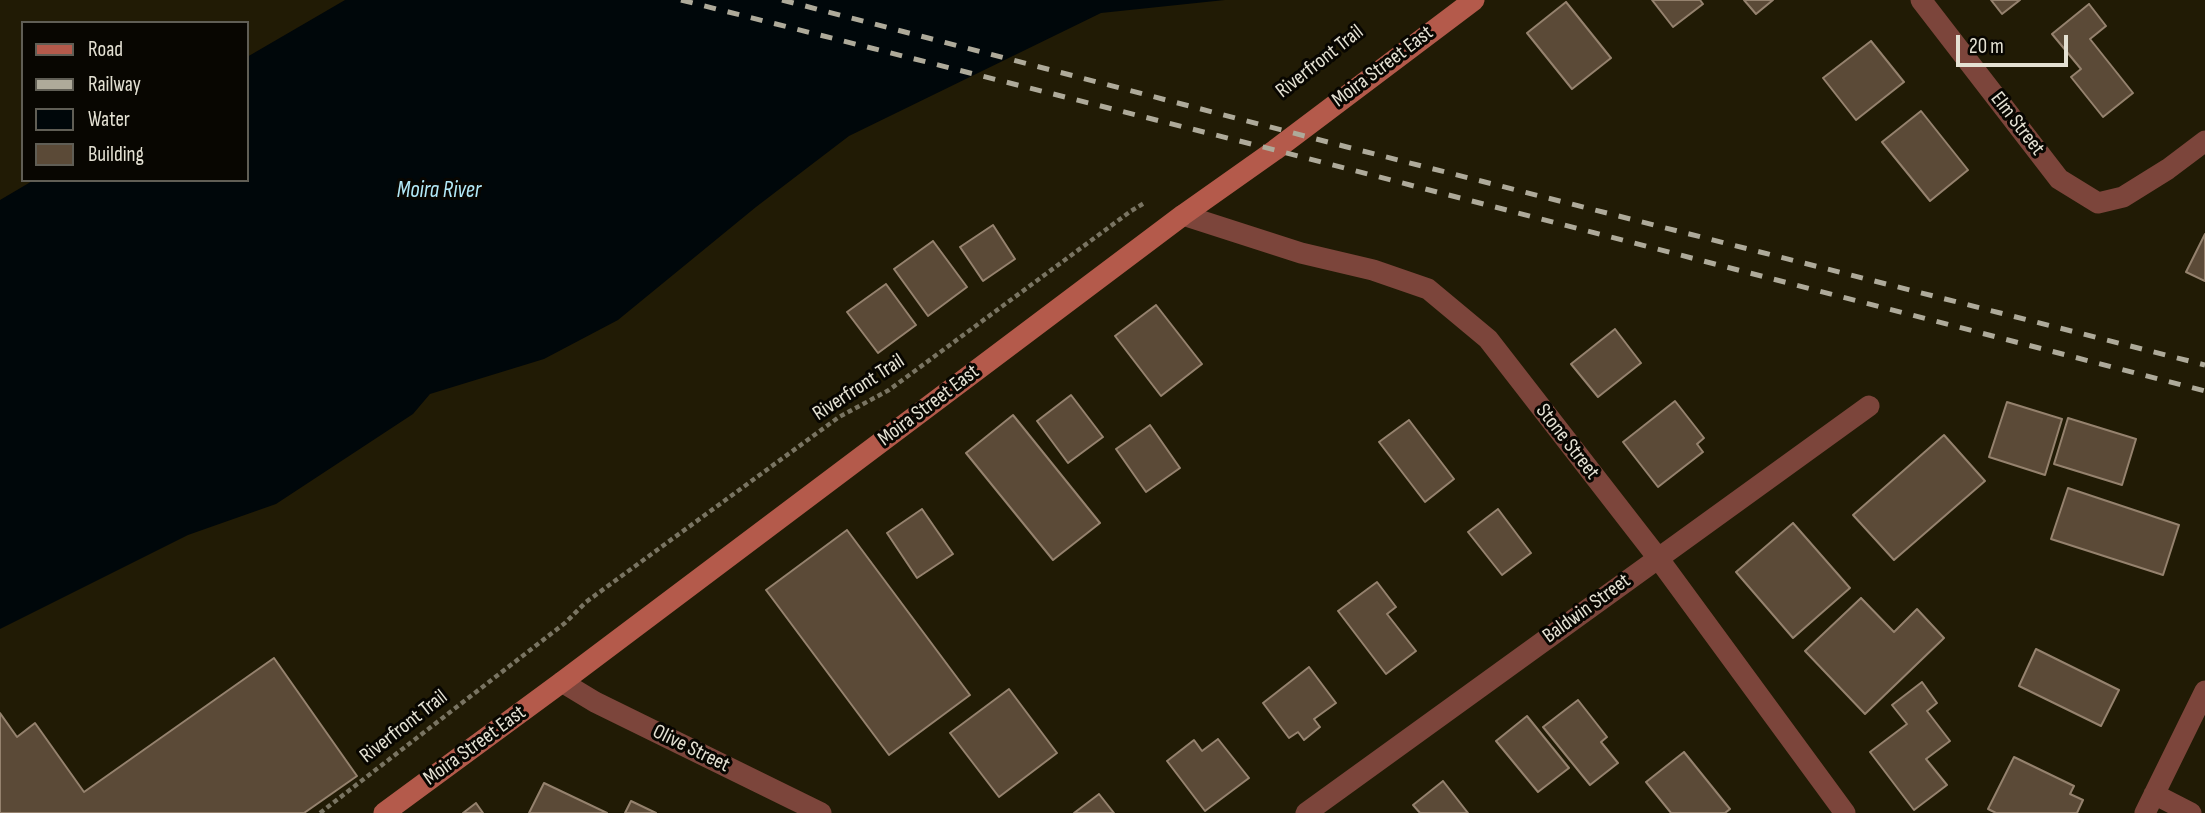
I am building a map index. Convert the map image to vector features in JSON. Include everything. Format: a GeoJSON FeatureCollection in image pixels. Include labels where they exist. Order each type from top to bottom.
{"type":"FeatureCollection","features":[{"type":"Feature","properties":{"kind":"street","name":"Moira Street East"},"geometry":{"type":"LineString","coordinates":[[384,813],[1474,0]]}},
{"type":"Feature","properties":{"kind":"street","name":"Elm Street"},"geometry":{"type":"LineString","coordinates":[[1921,0],[2059,179],[2098,203],[2123,197],[2168,169],[2205,141]]}},
{"type":"Feature","properties":{"kind":"street","name":"Stone Street"},"geometry":{"type":"LineString","coordinates":[[1183,215],[1301,253],[1373,270],[1428,289],[1488,339],[1658,558],[1845,813]]}},
{"type":"Feature","properties":{"kind":"street","name":"Baldwin Street"},"geometry":{"type":"LineString","coordinates":[[1306,813],[1869,406]]}},
{"type":"Feature","properties":{"kind":"street","name":"Olive Street"},"geometry":{"type":"LineString","coordinates":[[562,682],[595,702],[821,813]]}},
{"type":"Feature","properties":{"kind":"street"},"geometry":{"type":"LineString","coordinates":[[2191,813],[2149,804],[2205,691]]}},
{"type":"Feature","properties":{"kind":"path","name":"Riverfront Trail"},"geometry":{"type":"LineString","coordinates":[[320,813],[565,623],[586,602],[839,417],[889,390],[1131,211],[1152,199]]}},
{"type":"Feature","properties":{"kind":"water","name":"Moira River"},"geometry":{"type":"Polygon","coordinates":[[[345,0],[1225,0],[1101,13],[849,136],[756,207],[618,320],[544,359],[430,394],[413,414],[276,504],[188,535],[0,629],[0,200],[31,182],[248,182],[248,56],[345,0]]]}},
{"type":"Feature","properties":{"kind":"building"},"geometry":{"type":"Polygon","coordinates":[[[1652,0],[1700,0],[1703,4],[1673,27],[1652,0]]]}},
{"type":"Feature","properties":{"kind":"building"},"geometry":{"type":"Polygon","coordinates":[[[1744,0],[1773,0],[1756,14],[1744,0]]]}},
{"type":"Feature","properties":{"kind":"building"},"geometry":{"type":"Polygon","coordinates":[[[1991,0],[2020,0],[2002,14],[1991,0]]]}},
{"type":"Feature","properties":{"kind":"building"},"geometry":{"type":"Polygon","coordinates":[[[1566,2],[1611,58],[1572,89],[1527,33],[1566,2]]]}},
{"type":"Feature","properties":{"kind":"building"},"geometry":{"type":"Polygon","coordinates":[[[2089,4],[2106,26],[2090,39],[2133,93],[2103,117],[2071,77],[2081,69],[2052,34],[2089,4]]]}},
{"type":"Feature","properties":{"kind":"building"},"geometry":{"type":"Polygon","coordinates":[[[1871,41],[1904,82],[1856,120],[1823,78],[1871,41]]]}},
{"type":"Feature","properties":{"kind":"building"},"geometry":{"type":"Polygon","coordinates":[[[1921,111],[1968,170],[1930,201],[1882,142],[1921,111]]]}},
{"type":"Feature","properties":{"kind":"building"},"geometry":{"type":"Polygon","coordinates":[[[993,225],[1015,259],[983,281],[960,247],[993,225]]]}},
{"type":"Feature","properties":{"kind":"building"},"geometry":{"type":"Polygon","coordinates":[[[2205,234],[2205,281],[2186,272],[2205,234]]]}},
{"type":"Feature","properties":{"kind":"building"},"geometry":{"type":"Polygon","coordinates":[[[933,241],[967,287],[928,316],[894,269],[933,241]]]}},
{"type":"Feature","properties":{"kind":"building"},"geometry":{"type":"Polygon","coordinates":[[[886,284],[916,325],[878,353],[847,312],[886,284]]]}},
{"type":"Feature","properties":{"kind":"building"},"geometry":{"type":"Polygon","coordinates":[[[1156,305],[1202,364],[1161,396],[1115,336],[1156,305]]]}},
{"type":"Feature","properties":{"kind":"building"},"geometry":{"type":"Polygon","coordinates":[[[1615,329],[1641,363],[1598,397],[1571,364],[1615,329]]]}},
{"type":"Feature","properties":{"kind":"building"},"geometry":{"type":"Polygon","coordinates":[[[1071,395],[1103,437],[1068,463],[1037,421],[1071,395]]]}},
{"type":"Feature","properties":{"kind":"building"},"geometry":{"type":"Polygon","coordinates":[[[1675,401],[1704,438],[1697,444],[1703,452],[1658,487],[1623,442],[1675,401]]]}},
{"type":"Feature","properties":{"kind":"building"},"geometry":{"type":"Polygon","coordinates":[[[2007,402],[2062,419],[2045,475],[1989,457],[2007,402]]]}},
{"type":"Feature","properties":{"kind":"building"},"geometry":{"type":"Polygon","coordinates":[[[1013,415],[1100,523],[1053,560],[966,453],[1013,415]]]}},
{"type":"Feature","properties":{"kind":"building"},"geometry":{"type":"Polygon","coordinates":[[[2068,418],[2136,439],[2122,485],[2054,464],[2068,418]]]}},
{"type":"Feature","properties":{"kind":"building"},"geometry":{"type":"Polygon","coordinates":[[[1409,420],[1454,479],[1425,502],[1379,442],[1409,420]]]}},
{"type":"Feature","properties":{"kind":"building"},"geometry":{"type":"Polygon","coordinates":[[[1150,425],[1180,468],[1146,492],[1116,449],[1150,425]]]}},
{"type":"Feature","properties":{"kind":"building"},"geometry":{"type":"Polygon","coordinates":[[[1944,435],[1985,481],[1894,560],[1853,515],[1944,435]]]}},
{"type":"Feature","properties":{"kind":"building"},"geometry":{"type":"Polygon","coordinates":[[[2068,488],[2179,525],[2163,575],[2051,539],[2068,488]]]}},
{"type":"Feature","properties":{"kind":"building"},"geometry":{"type":"Polygon","coordinates":[[[922,509],[953,554],[917,578],[887,533],[922,509]]]}},
{"type":"Feature","properties":{"kind":"building"},"geometry":{"type":"Polygon","coordinates":[[[1498,509],[1531,553],[1502,575],[1468,532],[1498,509]]]}},
{"type":"Feature","properties":{"kind":"building"},"geometry":{"type":"Polygon","coordinates":[[[1793,523],[1850,588],[1793,638],[1736,572],[1793,523]]]}},
{"type":"Feature","properties":{"kind":"building"},"geometry":{"type":"Polygon","coordinates":[[[847,530],[970,695],[889,755],[766,590],[847,530]]]}},
{"type":"Feature","properties":{"kind":"building"},"geometry":{"type":"Polygon","coordinates":[[[1377,582],[1396,607],[1387,614],[1416,651],[1386,674],[1338,611],[1377,582]]]}},
{"type":"Feature","properties":{"kind":"building"},"geometry":{"type":"Polygon","coordinates":[[[1861,598],[1894,632],[1917,609],[1944,638],[1865,714],[1805,651],[1861,598]]]}},
{"type":"Feature","properties":{"kind":"building"},"geometry":{"type":"Polygon","coordinates":[[[2036,649],[2119,690],[2101,726],[2019,686],[2036,649]]]}},
{"type":"Feature","properties":{"kind":"building"},"geometry":{"type":"Polygon","coordinates":[[[274,658],[357,776],[304,813],[0,813],[0,713],[17,737],[35,723],[84,792],[274,658]]]}},
{"type":"Feature","properties":{"kind":"building"},"geometry":{"type":"Polygon","coordinates":[[[1309,667],[1336,703],[1314,719],[1320,727],[1304,740],[1298,732],[1289,738],[1263,703],[1309,667]]]}},
{"type":"Feature","properties":{"kind":"building"},"geometry":{"type":"Polygon","coordinates":[[[1922,682],[1937,703],[1927,711],[1950,741],[1926,759],[1947,785],[1914,810],[1870,752],[1907,724],[1892,705],[1922,682]]]}},
{"type":"Feature","properties":{"kind":"building"},"geometry":{"type":"Polygon","coordinates":[[[1009,689],[1057,753],[999,797],[950,733],[1009,689]]]}},
{"type":"Feature","properties":{"kind":"building"},"geometry":{"type":"Polygon","coordinates":[[[1578,700],[1607,737],[1601,742],[1618,763],[1590,785],[1543,727],[1578,700]]]}},
{"type":"Feature","properties":{"kind":"building"},"geometry":{"type":"Polygon","coordinates":[[[1527,716],[1569,768],[1538,792],[1496,741],[1527,716]]]}},
{"type":"Feature","properties":{"kind":"building"},"geometry":{"type":"Polygon","coordinates":[[[1218,739],[1249,778],[1205,811],[1167,761],[1194,740],[1202,751],[1218,739]]]}},
{"type":"Feature","properties":{"kind":"building"},"geometry":{"type":"Polygon","coordinates":[[[1684,752],[1730,809],[1725,813],[1671,813],[1646,782],[1684,752]]]}},
{"type":"Feature","properties":{"kind":"building"},"geometry":{"type":"Polygon","coordinates":[[[2014,757],[2074,786],[2070,794],[2083,800],[2077,813],[1996,813],[1988,809],[2014,757]]]}},
{"type":"Feature","properties":{"kind":"building"},"geometry":{"type":"Polygon","coordinates":[[[1443,781],[1468,813],[1420,813],[1413,805],[1443,781]]]}},
{"type":"Feature","properties":{"kind":"building"},"geometry":{"type":"Polygon","coordinates":[[[544,783],[607,813],[529,813],[544,783]]]}},
{"type":"Feature","properties":{"kind":"building"},"geometry":{"type":"Polygon","coordinates":[[[1099,794],[1114,813],[1074,813],[1099,794]]]}},
{"type":"Feature","properties":{"kind":"building"},"geometry":{"type":"Polygon","coordinates":[[[631,801],[656,813],[625,813],[631,801]]]}},
{"type":"Feature","properties":{"kind":"building"},"geometry":{"type":"Polygon","coordinates":[[[476,803],[483,813],[463,813],[476,803]]]}},
{"type":"Feature","properties":{"kind":"railway"},"geometry":{"type":"LineString","coordinates":[[681,0],[1275,150],[2205,391]]}},
{"type":"Feature","properties":{"kind":"railway"},"geometry":{"type":"LineString","coordinates":[[782,0],[2205,365]]}}]}
